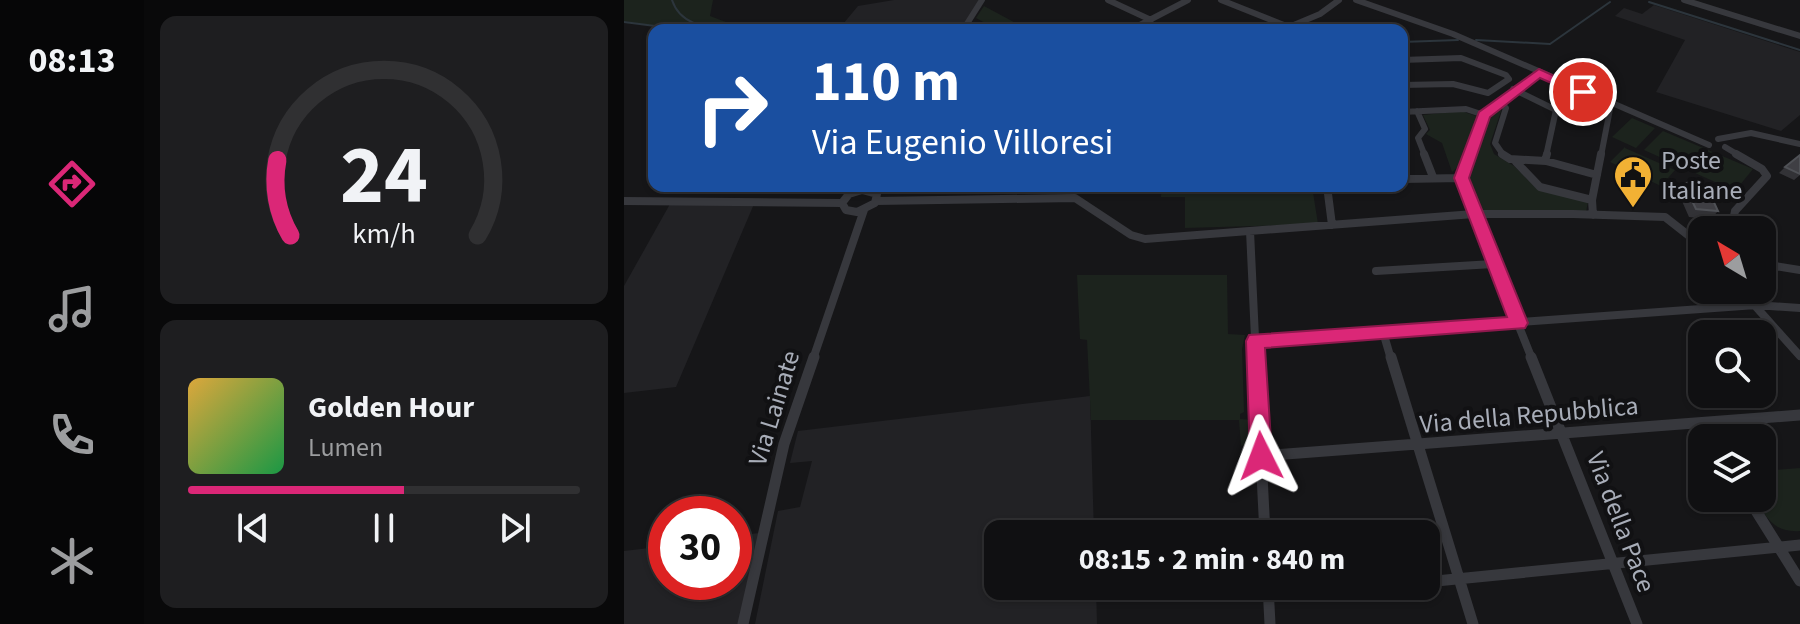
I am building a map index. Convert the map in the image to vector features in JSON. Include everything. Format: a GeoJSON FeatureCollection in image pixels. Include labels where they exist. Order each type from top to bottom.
{"type":"FeatureCollection","features":[{"type":"Feature","properties":{"kind":"street"},"geometry":{"type":"LineString","coordinates":[[967,24],[982,0]]}},
{"type":"Feature","properties":{"kind":"street"},"geometry":{"type":"LineString","coordinates":[[1108,0],[1151,20]]}},
{"type":"Feature","properties":{"kind":"street"},"geometry":{"type":"LineString","coordinates":[[1142,24],[1188,0]]}},
{"type":"Feature","properties":{"kind":"street"},"geometry":{"type":"LineString","coordinates":[[1221,0],[1281,24]]}},
{"type":"Feature","properties":{"kind":"street"},"geometry":{"type":"LineString","coordinates":[[1296,24],[1320,14],[1339,0]]}},
{"type":"Feature","properties":{"kind":"street"},"geometry":{"type":"LineString","coordinates":[[1356,0],[1466,40],[1688,136],[1717,143],[1762,169],[1767,176],[1734,216]]}},
{"type":"Feature","properties":{"kind":"street"},"geometry":{"type":"LineString","coordinates":[[1684,0],[1800,36]]}},
{"type":"Feature","properties":{"kind":"street"},"geometry":{"type":"LineString","coordinates":[[1408,60],[1467,59],[1509,79],[1485,94],[1453,84],[1408,85]]}},
{"type":"Feature","properties":{"kind":"street"},"geometry":{"type":"LineString","coordinates":[[1408,179],[1462,178],[1484,115],[1539,73]]}},
{"type":"Feature","properties":{"kind":"street"},"geometry":{"type":"LineString","coordinates":[[1502,84],[1556,110],[1545,161]]}},
{"type":"Feature","properties":{"kind":"street"},"geometry":{"type":"LineString","coordinates":[[1499,102],[1506,108],[1495,143],[1501,154],[1515,162],[1540,187],[1592,200]]}},
{"type":"Feature","properties":{"kind":"street"},"geometry":{"type":"LineString","coordinates":[[1593,215],[1592,200],[1611,104]]}},
{"type":"Feature","properties":{"kind":"street"},"geometry":{"type":"LineString","coordinates":[[1408,112],[1466,109],[1484,115]]}},
{"type":"Feature","properties":{"kind":"street"},"geometry":{"type":"LineString","coordinates":[[1417,111],[1425,129],[1418,138],[1433,177]]}},
{"type":"Feature","properties":{"kind":"street"},"geometry":{"type":"LineString","coordinates":[[1717,143],[1757,134],[1800,144]]}},
{"type":"Feature","properties":{"kind":"street"},"geometry":{"type":"LineString","coordinates":[[1515,162],[1545,161],[1597,175]]}},
{"type":"Feature","properties":{"kind":"street","name":"Via della Pace"},"geometry":{"type":"LineString","coordinates":[[1462,178],[1493,264],[1637,624]]}},
{"type":"Feature","properties":{"kind":"street"},"geometry":{"type":"LineString","coordinates":[[842,203],[854,192]]}},
{"type":"Feature","properties":{"kind":"street"},"geometry":{"type":"LineString","coordinates":[[874,192],[876,201]]}},
{"type":"Feature","properties":{"kind":"street"},"geometry":{"type":"LineString","coordinates":[[1328,192],[1332,225]]}},
{"type":"Feature","properties":{"kind":"street"},"geometry":{"type":"LineString","coordinates":[[842,203],[846,210],[864,210],[876,201],[1075,198],[1137,238],[1474,214],[1669,218],[1688,235]]}},
{"type":"Feature","properties":{"kind":"street"},"geometry":{"type":"LineString","coordinates":[[624,201],[842,203]]}},
{"type":"Feature","properties":{"kind":"street","name":"Via Lainate"},"geometry":{"type":"LineString","coordinates":[[743,624],[784,444],[864,210]]}},
{"type":"Feature","properties":{"kind":"street"},"geometry":{"type":"LineString","coordinates":[[1250,231],[1264,520]]}},
{"type":"Feature","properties":{"kind":"street"},"geometry":{"type":"LineString","coordinates":[[1376,271],[1493,264]]}},
{"type":"Feature","properties":{"kind":"street"},"geometry":{"type":"LineString","coordinates":[[1776,266],[1800,270]]}},
{"type":"Feature","properties":{"kind":"street"},"geometry":{"type":"LineString","coordinates":[[1256,341],[1753,305],[1800,308]]}},
{"type":"Feature","properties":{"kind":"street"},"geometry":{"type":"LineString","coordinates":[[1753,305],[1800,356]]}},
{"type":"Feature","properties":{"kind":"street"},"geometry":{"type":"LineString","coordinates":[[1383,332],[1473,624]]}},
{"type":"Feature","properties":{"kind":"street","name":"Via della Repubblica"},"geometry":{"type":"LineString","coordinates":[[1702,424],[1800,415]]}},
{"type":"Feature","properties":{"kind":"street","name":"Via della Repubblica"},"geometry":{"type":"LineString","coordinates":[[1261,456],[1688,425]]}},
{"type":"Feature","properties":{"kind":"street"},"geometry":{"type":"LineString","coordinates":[[1757,512],[1800,581]]}},
{"type":"Feature","properties":{"kind":"street"},"geometry":{"type":"LineString","coordinates":[[1440,581],[1800,545]]}},
{"type":"Feature","properties":{"kind":"street"},"geometry":{"type":"LineString","coordinates":[[1269,600],[1270,624]]}},
{"type":"Feature","properties":{"kind":"shaded area"},"geometry":{"type":"Polygon","coordinates":[[[624,0],[713,0],[710,16],[731,24],[648,25],[624,21],[624,0]]]}},
{"type":"Feature","properties":{"kind":"shaded area"},"geometry":{"type":"Polygon","coordinates":[[[894,0],[979,0],[965,24],[843,24],[858,6],[894,0]]]}},
{"type":"Feature","properties":{"kind":"shaded area"},"geometry":{"type":"Polygon","coordinates":[[[1654,5],[1800,52],[1800,115],[1781,131],[1656,92],[1685,40],[1615,16],[1624,8],[1642,14],[1654,5]]]}},
{"type":"Feature","properties":{"kind":"shaded area"},"geometry":{"type":"Polygon","coordinates":[[[984,6],[1018,24],[987,24],[976,18],[984,6]]]}},
{"type":"Feature","properties":{"kind":"shaded area"},"geometry":{"type":"Polygon","coordinates":[[[1498,107],[1502,108],[1490,144],[1494,154],[1514,166],[1536,188],[1588,202],[1586,212],[1479,210],[1470,191],[1470,172],[1485,131],[1498,107]]]}},
{"type":"Feature","properties":{"kind":"shaded area"},"geometry":{"type":"Polygon","coordinates":[[[1461,111],[1479,117],[1463,163],[1452,172],[1442,143],[1426,134],[1430,130],[1423,115],[1461,111]]]}},
{"type":"Feature","properties":{"kind":"shaded area"},"geometry":{"type":"Polygon","coordinates":[[[1632,118],[1655,128],[1636,148],[1612,137],[1632,118]]]}},
{"type":"Feature","properties":{"kind":"shaded area"},"geometry":{"type":"Polygon","coordinates":[[[1663,131],[1753,169],[1735,191],[1644,150],[1663,131]]]}},
{"type":"Feature","properties":{"kind":"shaded area"},"geometry":{"type":"Polygon","coordinates":[[[1625,147],[1675,170],[1661,186],[1610,162],[1625,147]]]}},
{"type":"Feature","properties":{"kind":"shaded area"},"geometry":{"type":"Polygon","coordinates":[[[1161,192],[1313,192],[1318,224],[1185,228],[1185,197],[1161,197],[1161,192]]]}},
{"type":"Feature","properties":{"kind":"shaded area"},"geometry":{"type":"Polygon","coordinates":[[[670,204],[754,204],[676,387],[624,393],[624,286],[670,204]]]}},
{"type":"Feature","properties":{"kind":"shaded area"},"geometry":{"type":"Polygon","coordinates":[[[1077,275],[1227,275],[1228,334],[1245,335],[1242,349],[1244,412],[1240,414],[1240,419],[1253,420],[1253,442],[1241,446],[1239,420],[1091,420],[1087,340],[1080,339],[1077,275]]]}},
{"type":"Feature","properties":{"kind":"shaded area"},"geometry":{"type":"Polygon","coordinates":[[[1090,396],[1094,520],[984,520],[984,600],[1096,600],[1097,624],[755,624],[778,511],[800,507],[812,461],[790,463],[798,431],[1090,396]]]}},
{"type":"Feature","properties":{"kind":"shaded area"},"geometry":{"type":"Polygon","coordinates":[[[1800,468],[1800,531],[1777,527],[1763,512],[1776,512],[1776,470],[1800,468]]]}},
{"type":"Feature","properties":{"kind":"shaded area"},"geometry":{"type":"Polygon","coordinates":[[[759,533],[752,565],[752,534],[759,533]]]}},
{"type":"Feature","properties":{"kind":"shaded area"},"geometry":{"type":"Polygon","coordinates":[[[648,548],[648,600],[744,600],[739,624],[624,624],[624,551],[648,548]]]}},
{"type":"Feature","properties":{"kind":"building"},"geometry":{"type":"Polygon","coordinates":[[[1800,155],[1800,174],[1785,167],[1800,155]]]}},
{"type":"Feature","properties":{"kind":"building"},"geometry":{"type":"Polygon","coordinates":[[[1694,180],[1706,185],[1718,211],[1696,209],[1684,184],[1694,180]]]}},
{"type":"Feature","properties":{"kind":"waterway"},"geometry":{"type":"LineString","coordinates":[[672,0],[682,16],[698,24]]}},
{"type":"Feature","properties":{"kind":"waterway"},"geometry":{"type":"LineString","coordinates":[[1476,40],[1550,44],[1610,2]]}},
{"type":"Feature","properties":{"kind":"waterway"},"geometry":{"type":"LineString","coordinates":[[1649,2],[1800,50]]}},
{"type":"Feature","properties":{"kind":"waterway"},"geometry":{"type":"LineString","coordinates":[[624,22],[648,25]]}},
{"type":"Feature","properties":{"kind":"waterway"},"geometry":{"type":"LineString","coordinates":[[1408,42],[1458,40]]}},
{"type":"Feature","properties":{"kind":"place","name":"Poste Italiane"},"geometry":{"type":"Point","coordinates":[1633,209]}},
{"type":"Feature","properties":{"kind":"route"},"geometry":{"type":"LineString","coordinates":[[1261,456],[1256,341],[1519,323],[1493,264],[1462,178],[1484,115],[1539,73],[1583,92]]}}]}
